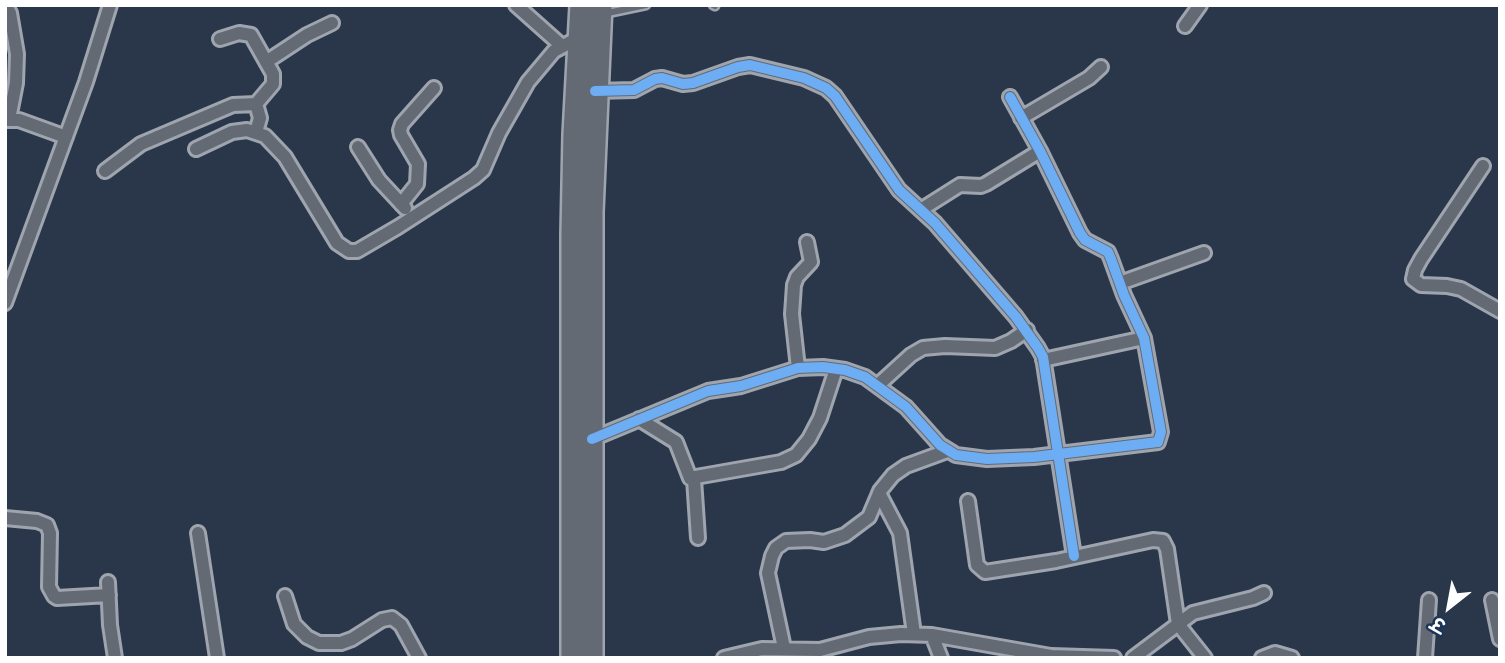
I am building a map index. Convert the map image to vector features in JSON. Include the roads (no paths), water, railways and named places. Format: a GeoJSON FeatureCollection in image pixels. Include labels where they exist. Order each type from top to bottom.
{"type":"FeatureCollection","features":[{"type":"Feature","properties":{"kind":"highway"},"geometry":{"type":"LineString","coordinates":[[573,658],[571,41],[594,8]]}},
{"type":"Feature","properties":{"kind":"highway"},"geometry":{"type":"LineString","coordinates":[[591,658],[594,8]]}},
{"type":"Feature","properties":{"kind":"street"},"geometry":{"type":"LineString","coordinates":[[5,5],[10,13],[17,54],[16,83],[7,119],[19,120],[66,137]]}},
{"type":"Feature","properties":{"kind":"street"},"geometry":{"type":"LineString","coordinates":[[5,303],[66,137],[110,5]]}},
{"type":"Feature","properties":{"kind":"street"},"geometry":{"type":"LineString","coordinates":[[196,149],[232,132],[256,132],[273,142],[285,157],[337,243],[349,251],[367,247],[483,170],[499,133],[528,82],[554,51],[571,41],[516,5]]}},
{"type":"Feature","properties":{"kind":"street"},"geometry":{"type":"LineString","coordinates":[[1185,26],[1200,5]]}},
{"type":"Feature","properties":{"kind":"street"},"geometry":{"type":"LineString","coordinates":[[266,62],[307,35],[332,23]]}},
{"type":"Feature","properties":{"kind":"street"},"geometry":{"type":"LineString","coordinates":[[105,171],[141,144],[233,105],[256,104],[274,81],[266,62],[251,35],[239,33],[220,39]]}},
{"type":"Feature","properties":{"kind":"street"},"geometry":{"type":"LineString","coordinates":[[595,91],[634,90],[654,79],[662,78],[683,84],[693,83],[750,65],[804,78],[826,88],[835,96],[899,190],[922,209],[1027,330],[1043,360],[1074,556]]}},
{"type":"Feature","properties":{"kind":"street"},"geometry":{"type":"LineString","coordinates":[[1021,118],[1089,78],[1101,67]]}},
{"type":"Feature","properties":{"kind":"street"},"geometry":{"type":"LineString","coordinates":[[401,204],[414,190],[418,176],[418,164],[401,135],[402,124],[434,88]]}},
{"type":"Feature","properties":{"kind":"street"},"geometry":{"type":"LineString","coordinates":[[592,439],[708,391],[741,386],[798,368],[836,369],[865,377],[917,417],[947,451],[969,457],[987,459],[1058,455],[1158,442],[1161,432],[1144,338],[1108,252],[1085,240],[1080,233],[1010,97]]}},
{"type":"Feature","properties":{"kind":"street"},"geometry":{"type":"LineString","coordinates":[[256,104],[260,118],[256,132]]}},
{"type":"Feature","properties":{"kind":"street"},"geometry":{"type":"LineString","coordinates":[[358,148],[379,180],[413,216]]}},
{"type":"Feature","properties":{"kind":"street"},"geometry":{"type":"LineString","coordinates":[[922,209],[960,185],[986,184],[1040,151]]}},
{"type":"Feature","properties":{"kind":"street"},"geometry":{"type":"LineString","coordinates":[[1483,166],[1421,259],[1413,279],[1421,285],[1461,289],[1500,311]]}},
{"type":"Feature","properties":{"kind":"street"},"geometry":{"type":"LineString","coordinates":[[798,368],[792,314],[794,285],[797,277],[811,262],[811,251],[807,242]]}},
{"type":"Feature","properties":{"kind":"street"},"geometry":{"type":"LineString","coordinates":[[1120,283],[1204,253]]}},
{"type":"Feature","properties":{"kind":"street"},"geometry":{"type":"LineString","coordinates":[[877,386],[911,355],[923,348],[995,348],[1027,330]]}},
{"type":"Feature","properties":{"kind":"street"},"geometry":{"type":"LineString","coordinates":[[1043,360],[1144,338]]}},
{"type":"Feature","properties":{"kind":"street"},"geometry":{"type":"LineString","coordinates":[[639,419],[676,442],[688,475],[694,479],[780,462],[796,456],[809,439],[820,418],[836,369]]}},
{"type":"Feature","properties":{"kind":"street"},"geometry":{"type":"LineString","coordinates":[[785,648],[768,573],[776,548],[786,541],[824,542],[845,535],[869,517],[884,483],[906,466],[947,451]]}},
{"type":"Feature","properties":{"kind":"street"},"geometry":{"type":"LineString","coordinates":[[694,479],[698,538]]}},
{"type":"Feature","properties":{"kind":"street"},"geometry":{"type":"LineString","coordinates":[[878,493],[900,533],[914,634]]}},
{"type":"Feature","properties":{"kind":"street"},"geometry":{"type":"LineString","coordinates":[[968,501],[977,565],[982,571],[1153,540],[1163,541],[1167,549],[1178,624],[1205,658]]}},
{"type":"Feature","properties":{"kind":"street"},"geometry":{"type":"LineString","coordinates":[[5,518],[37,521],[47,525],[50,533],[49,587],[54,596],[57,598],[108,589],[115,658]]}},
{"type":"Feature","properties":{"kind":"street"},"geometry":{"type":"LineString","coordinates":[[198,533],[217,658]]}},
{"type":"Feature","properties":{"kind":"street"},"geometry":{"type":"LineString","coordinates":[[1133,658],[1193,613],[1264,593]]}},
{"type":"Feature","properties":{"kind":"street"},"geometry":{"type":"LineString","coordinates":[[285,596],[294,624],[307,637],[319,643],[341,643],[382,620],[392,618],[401,625],[418,658]]}},
{"type":"Feature","properties":{"kind":"street"},"geometry":{"type":"LineString","coordinates":[[1424,658],[1429,600]]}},
{"type":"Feature","properties":{"kind":"street"},"geometry":{"type":"LineString","coordinates":[[1492,600],[1500,639]]}},
{"type":"Feature","properties":{"kind":"street"},"geometry":{"type":"LineString","coordinates":[[724,658],[762,649],[820,650],[885,634],[932,635],[1051,656],[1114,658]]}},
{"type":"Feature","properties":{"kind":"street"},"geometry":{"type":"LineString","coordinates":[[932,635],[941,658]]}},
{"type":"Feature","properties":{"kind":"street"},"geometry":{"type":"LineString","coordinates":[[1262,658],[1275,653],[1292,658]]}},
{"type":"Feature","properties":{"kind":"lane"},"geometry":{"type":"LineString","coordinates":[[594,8],[646,5]]}}]}
